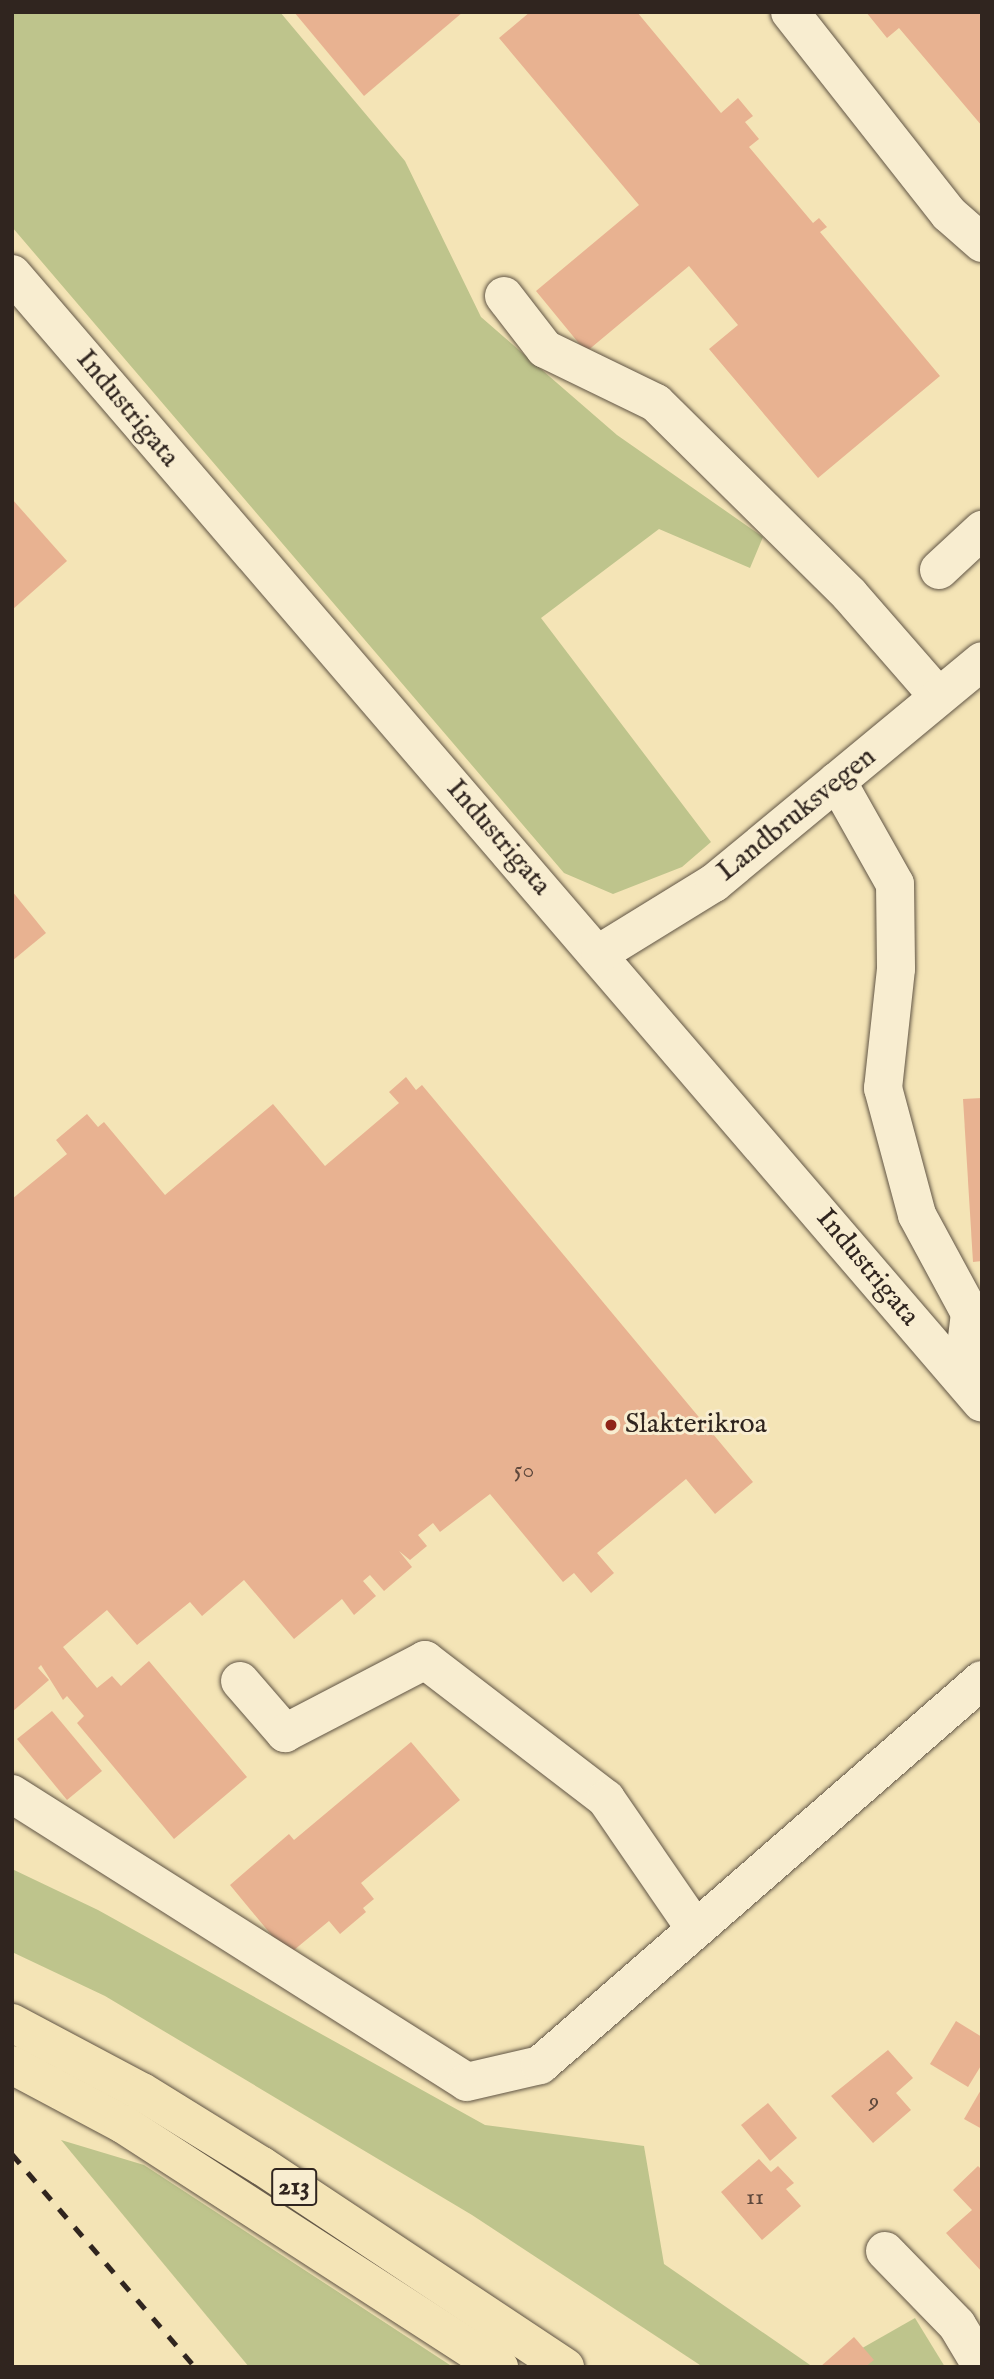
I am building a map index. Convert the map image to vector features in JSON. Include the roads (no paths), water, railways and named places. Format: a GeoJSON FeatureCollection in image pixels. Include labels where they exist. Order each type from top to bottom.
{"type":"FeatureCollection","features":[{"type":"Feature","properties":{"kind":"main road","name":"213"},"geometry":{"type":"LineString","coordinates":[[12,2023],[142,2092],[262,2166],[565,2367]]}},
{"type":"Feature","properties":{"kind":"main road","name":"213"},"geometry":{"type":"LineString","coordinates":[[12,2065],[134,2130],[499,2367]]}},
{"type":"Feature","properties":{"kind":"street"},"geometry":{"type":"LineString","coordinates":[[790,12],[949,214],[982,243]]}},
{"type":"Feature","properties":{"kind":"street","name":"Industrigata"},"geometry":{"type":"LineString","coordinates":[[12,274],[334,652],[600,953],[972,1391]]}},
{"type":"Feature","properties":{"kind":"street"},"geometry":{"type":"LineString","coordinates":[[504,296],[545,349],[656,403],[849,594],[938,696]]}},
{"type":"Feature","properties":{"kind":"street"},"geometry":{"type":"LineString","coordinates":[[939,570],[982,530]]}},
{"type":"Feature","properties":{"kind":"street","name":"Landbruksvegen"},"geometry":{"type":"LineString","coordinates":[[600,953],[715,883],[982,661]]}},
{"type":"Feature","properties":{"kind":"street"},"geometry":{"type":"LineString","coordinates":[[837,781],[895,884],[896,969],[883,1088],[917,1214],[970,1313],[972,1391]]}},
{"type":"Feature","properties":{"kind":"street"},"geometry":{"type":"LineString","coordinates":[[240,1681],[285,1732],[425,1660],[606,1799],[694,1927]]}},
{"type":"Feature","properties":{"kind":"street"},"geometry":{"type":"LineString","coordinates":[[12,1794],[467,2082],[540,2065],[694,1927],[982,1680]]}},
{"type":"Feature","properties":{"kind":"street"},"geometry":{"type":"LineString","coordinates":[[885,2250],[957,2325],[982,2367]]}},
{"type":"Feature","properties":{"kind":"railway"},"geometry":{"type":"LineString","coordinates":[[12,2154],[195,2367]]}},
{"type":"Feature","properties":{"kind":"place","name":"Slakterikroa"},"geometry":{"type":"Point","coordinates":[611,1425]}}]}
